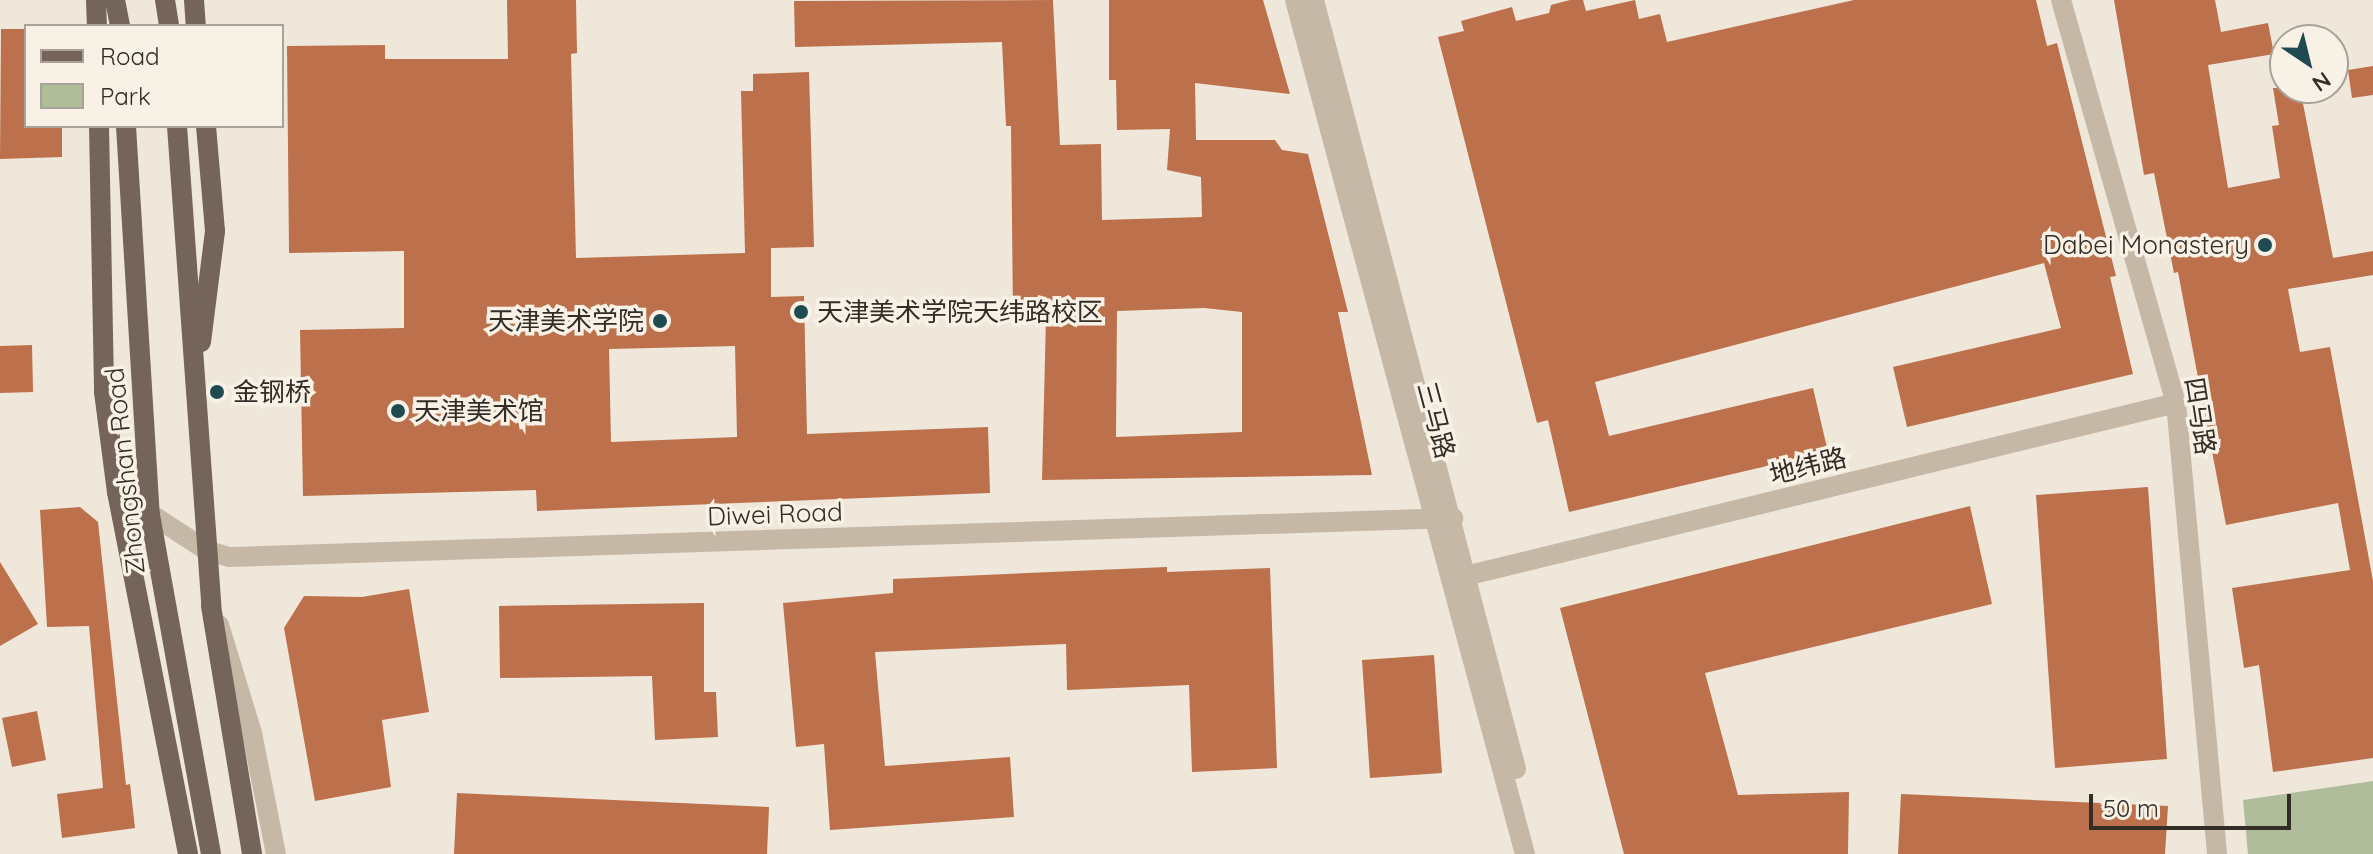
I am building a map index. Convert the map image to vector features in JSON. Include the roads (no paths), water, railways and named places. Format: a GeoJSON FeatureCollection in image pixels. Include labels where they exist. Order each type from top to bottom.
{"type":"FeatureCollection","features":[{"type":"Feature","properties":{"kind":"main road"},"geometry":{"type":"LineString","coordinates":[[96,0],[97,24]]}},
{"type":"Feature","properties":{"kind":"main road"},"geometry":{"type":"LineString","coordinates":[[115,0],[120,24]]}},
{"type":"Feature","properties":{"kind":"main road"},"geometry":{"type":"LineString","coordinates":[[120,24],[124,0]]}},
{"type":"Feature","properties":{"kind":"main road"},"geometry":{"type":"LineString","coordinates":[[165,0],[169,24]]}},
{"type":"Feature","properties":{"kind":"main road"},"geometry":{"type":"LineString","coordinates":[[169,24],[171,0]]}},
{"type":"Feature","properties":{"kind":"main road"},"geometry":{"type":"LineString","coordinates":[[194,0],[196,24]]}},
{"type":"Feature","properties":{"kind":"main road"},"geometry":{"type":"LineString","coordinates":[[99,128],[104,392],[117,492],[188,854]]}},
{"type":"Feature","properties":{"kind":"main road","name":"Zhongshan Road"},"geometry":{"type":"LineString","coordinates":[[126,128],[150,515],[211,854]]}},
{"type":"Feature","properties":{"kind":"main road"},"geometry":{"type":"LineString","coordinates":[[177,128],[211,606],[252,854]]}},
{"type":"Feature","properties":{"kind":"main road"},"geometry":{"type":"LineString","coordinates":[[195,370],[213,260],[206,128]]}},
{"type":"Feature","properties":{"kind":"street"},"geometry":{"type":"LineString","coordinates":[[96,0],[118,24]]}},
{"type":"Feature","properties":{"kind":"street","name":"三马路"},"geometry":{"type":"LineString","coordinates":[[1295,0],[1444,518]]}},
{"type":"Feature","properties":{"kind":"street","name":"三马路"},"geometry":{"type":"LineString","coordinates":[[1314,0],[1444,518],[1537,854]]}},
{"type":"Feature","properties":{"kind":"street","name":"四马路"},"geometry":{"type":"LineString","coordinates":[[2061,0],[2176,403],[2217,854]]}},
{"type":"Feature","properties":{"kind":"street","name":"地纬路"},"geometry":{"type":"LineString","coordinates":[[1460,578],[2176,403]]}},
{"type":"Feature","properties":{"kind":"street","name":"Diwei Road"},"geometry":{"type":"LineString","coordinates":[[117,492],[206,550],[229,557],[1444,518]]}},
{"type":"Feature","properties":{"kind":"street","name":"三马路"},"geometry":{"type":"LineString","coordinates":[[1460,578],[1525,854]]}},
{"type":"Feature","properties":{"kind":"street"},"geometry":{"type":"LineString","coordinates":[[211,606],[235,667],[276,854]]}},
{"type":"Feature","properties":{"kind":"place","name":"Dabei Monastery"},"geometry":{"type":"Point","coordinates":[2265,245]}},
{"type":"Feature","properties":{"kind":"place","name":"天津美术学院天纬路校区"},"geometry":{"type":"Point","coordinates":[801,312]}},
{"type":"Feature","properties":{"kind":"place","name":"天津美术学院"},"geometry":{"type":"Point","coordinates":[660,321]}},
{"type":"Feature","properties":{"kind":"place","name":"金钢桥"},"geometry":{"type":"Point","coordinates":[217,392]}},
{"type":"Feature","properties":{"kind":"place","name":"天津美术馆"},"geometry":{"type":"Point","coordinates":[398,411]}}]}
